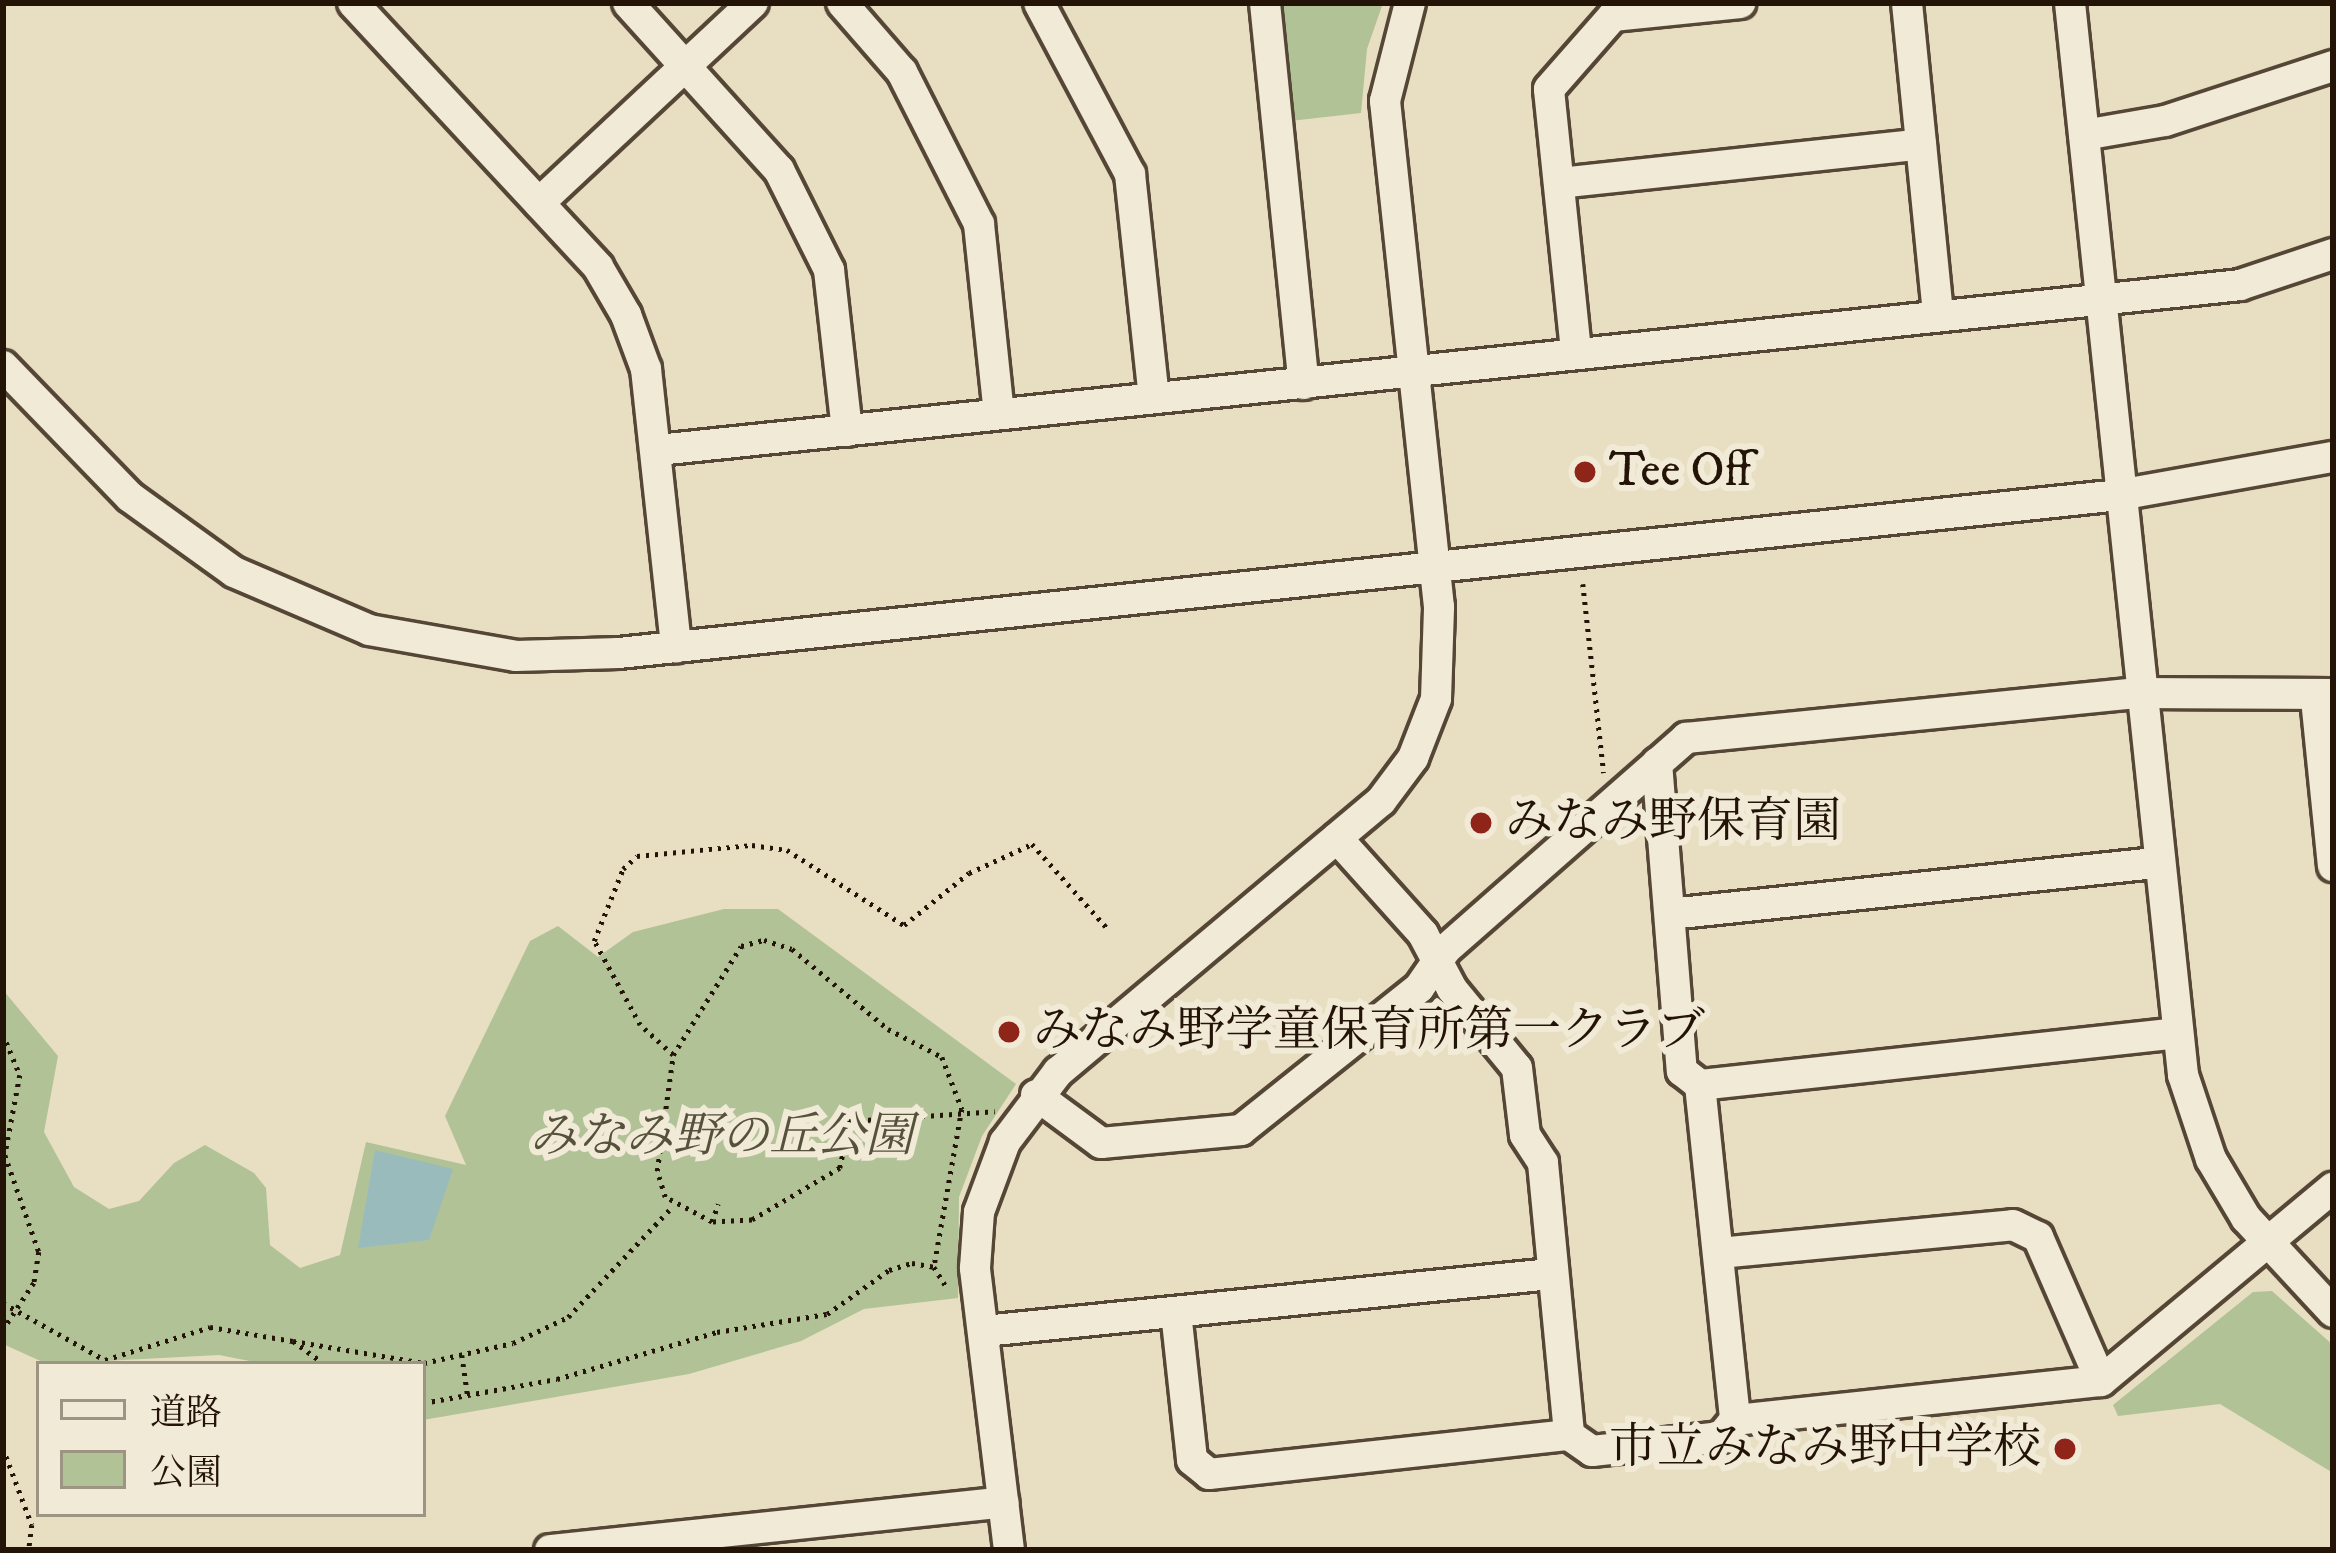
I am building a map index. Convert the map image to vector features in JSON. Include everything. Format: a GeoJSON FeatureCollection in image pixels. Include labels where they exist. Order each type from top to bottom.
{"type":"FeatureCollection","features":[{"type":"Feature","properties":{"kind":"street"},"geometry":{"type":"LineString","coordinates":[[353,3],[598,267],[626,315],[646,369],[676,647]]}},
{"type":"Feature","properties":{"kind":"street"},"geometry":{"type":"LineString","coordinates":[[628,3],[778,170],[829,270],[847,431]]}},
{"type":"Feature","properties":{"kind":"street"},"geometry":{"type":"LineString","coordinates":[[539,203],[753,3]]}},
{"type":"Feature","properties":{"kind":"street"},"geometry":{"type":"LineString","coordinates":[[842,3],[902,72],[979,224],[999,414]]}},
{"type":"Feature","properties":{"kind":"street"},"geometry":{"type":"LineString","coordinates":[[1040,3],[1130,174],[1154,398]]}},
{"type":"Feature","properties":{"kind":"street"},"geometry":{"type":"LineString","coordinates":[[1265,3],[1304,384]]}},
{"type":"Feature","properties":{"kind":"street"},"geometry":{"type":"LineString","coordinates":[[1009,1550],[975,1268],[980,1212],[1005,1142],[1036,1095],[1391,790],[1425,733],[1441,654],[1385,100],[1410,3]]}},
{"type":"Feature","properties":{"kind":"street"},"geometry":{"type":"LineString","coordinates":[[1576,351],[1549,89],[1613,16],[1740,3]]}},
{"type":"Feature","properties":{"kind":"street"},"geometry":{"type":"LineString","coordinates":[[1907,3],[1938,314]]}},
{"type":"Feature","properties":{"kind":"street"},"geometry":{"type":"LineString","coordinates":[[2070,3],[2174,1033],[2211,1159],[2268,1247],[2333,1312]]}},
{"type":"Feature","properties":{"kind":"street"},"geometry":{"type":"LineString","coordinates":[[2084,135],[2165,121],[2333,66]]}},
{"type":"Feature","properties":{"kind":"street"},"geometry":{"type":"LineString","coordinates":[[1559,183],[1921,144]]}},
{"type":"Feature","properties":{"kind":"street"},"geometry":{"type":"LineString","coordinates":[[658,450],[2240,285],[2333,254]]}},
{"type":"Feature","properties":{"kind":"street"},"geometry":{"type":"LineString","coordinates":[[3,366],[156,519],[298,604],[369,630],[483,653],[676,647],[2120,495],[2333,457]]}},
{"type":"Feature","properties":{"kind":"street"},"geometry":{"type":"LineString","coordinates":[[1036,1095],[1101,1143],[1240,1130],[1419,988],[1438,961],[1686,738],[2139,693],[2325,696],[2333,866]]}},
{"type":"Feature","properties":{"kind":"street"},"geometry":{"type":"LineString","coordinates":[[1657,763],[1682,1071],[1700,1085],[2174,1033]]}},
{"type":"Feature","properties":{"kind":"street"},"geometry":{"type":"LineString","coordinates":[[1337,838],[1438,961],[1517,1068],[1525,1135],[1543,1163],[1569,1435]]}},
{"type":"Feature","properties":{"kind":"street"},"geometry":{"type":"LineString","coordinates":[[1670,914],[2156,863]]}},
{"type":"Feature","properties":{"kind":"street"},"geometry":{"type":"LineString","coordinates":[[1700,1085],[1735,1420]]}},
{"type":"Feature","properties":{"kind":"street"},"geometry":{"type":"LineString","coordinates":[[1176,1312],[1192,1460],[1209,1474],[1569,1435],[1592,1451],[1721,1437],[1735,1420],[2102,1381],[2268,1247],[2333,1187]]}},
{"type":"Feature","properties":{"kind":"street"},"geometry":{"type":"LineString","coordinates":[[1719,1253],[2013,1225],[2038,1237],[2102,1381]]}},
{"type":"Feature","properties":{"kind":"street"},"geometry":{"type":"LineString","coordinates":[[984,1331],[1552,1274]]}},
{"type":"Feature","properties":{"kind":"street"},"geometry":{"type":"LineString","coordinates":[[550,1550],[849,1535],[1003,1502]]}},
{"type":"Feature","properties":{"kind":"path"},"geometry":{"type":"LineString","coordinates":[[1582,584],[1608,809]]}},
{"type":"Feature","properties":{"kind":"path"},"geometry":{"type":"LineString","coordinates":[[673,1055],[640,1025],[609,956],[594,941],[622,868],[638,856],[752,845],[787,850],[904,925],[950,885],[1032,844],[1109,930]]}},
{"type":"Feature","properties":{"kind":"path"},"geometry":{"type":"LineString","coordinates":[[850,1121],[840,1168],[752,1220],[712,1222],[672,1207],[657,1171],[673,1055],[732,953],[764,940],[803,956],[888,1029],[942,1057],[962,1109],[934,1268],[944,1286],[957,1288]]}},
{"type":"Feature","properties":{"kind":"path"},"geometry":{"type":"LineString","coordinates":[[3,1034],[20,1075],[5,1156],[39,1252],[34,1282],[3,1330]]}},
{"type":"Feature","properties":{"kind":"path"},"geometry":{"type":"LineString","coordinates":[[841,1121],[962,1109],[995,1111]]}},
{"type":"Feature","properties":{"kind":"path"},"geometry":{"type":"LineString","coordinates":[[712,1222],[718,1204]]}},
{"type":"Feature","properties":{"kind":"path"},"geometry":{"type":"LineString","coordinates":[[3,1304],[105,1360],[136,1357],[192,1329],[406,1361],[462,1355],[512,1343],[568,1317],[672,1207]]}},
{"type":"Feature","properties":{"kind":"path"},"geometry":{"type":"LineString","coordinates":[[426,1403],[468,1397],[718,1332],[827,1314],[889,1270],[934,1268]]}},
{"type":"Feature","properties":{"kind":"path"},"geometry":{"type":"LineString","coordinates":[[293,1341],[322,1361]]}},
{"type":"Feature","properties":{"kind":"path"},"geometry":{"type":"LineString","coordinates":[[462,1355],[468,1397]]}},
{"type":"Feature","properties":{"kind":"path"},"geometry":{"type":"LineString","coordinates":[[3,1448],[32,1525],[29,1550]]}},
{"type":"Feature","properties":{"kind":"green space"},"geometry":{"type":"Polygon","coordinates":[[[1278,3],[1383,3],[1367,49],[1361,113],[1290,121],[1278,3]]]}},
{"type":"Feature","properties":{"kind":"green space","name":"みなみ野の丘公園"},"geometry":{"type":"Polygon","coordinates":[[[724,909],[778,909],[1016,1084],[982,1136],[959,1197],[958,1298],[864,1309],[801,1341],[689,1374],[426,1419],[426,1361],[250,1361],[219,1355],[40,1361],[3,1344],[3,990],[58,1056],[44,1132],[74,1187],[109,1209],[139,1201],[174,1163],[205,1145],[254,1173],[266,1188],[270,1245],[300,1268],[340,1255],[366,1142],[466,1165],[445,1116],[530,941],[558,926],[598,957],[633,932],[724,909]]]}},
{"type":"Feature","properties":{"kind":"green space"},"geometry":{"type":"Polygon","coordinates":[[[2272,1291],[2333,1345],[2333,1473],[2220,1404],[2118,1416],[2113,1405],[2253,1292],[2272,1291]]]}},
{"type":"Feature","properties":{"kind":"water"},"geometry":{"type":"Polygon","coordinates":[[[375,1150],[453,1169],[429,1240],[358,1248],[375,1150]]]}},
{"type":"Feature","properties":{"kind":"place","name":"Tee Off"},"geometry":{"type":"Point","coordinates":[1585,472]}},
{"type":"Feature","properties":{"kind":"place","name":"みなみ野保育園"},"geometry":{"type":"Point","coordinates":[1481,823]}},
{"type":"Feature","properties":{"kind":"place","name":"みなみ野学童保育所第一クラブ"},"geometry":{"type":"Point","coordinates":[1009,1032]}},
{"type":"Feature","properties":{"kind":"place","name":"市立みなみ野中学校"},"geometry":{"type":"Point","coordinates":[2065,1449]}}]}
